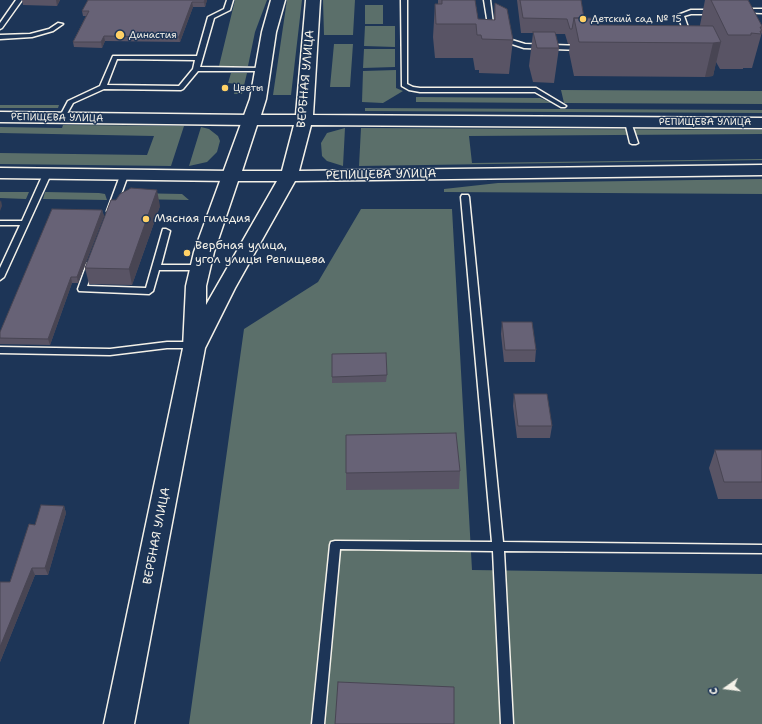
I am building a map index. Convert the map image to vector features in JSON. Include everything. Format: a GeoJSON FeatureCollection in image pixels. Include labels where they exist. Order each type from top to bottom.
{"type":"FeatureCollection","features":[{"type":"Feature","properties":{"kind":"main road","name":"ВЕРБНАЯ УЛИЦА"},"geometry":{"type":"LineString","coordinates":[[119,724],[194,346],[196,286],[200,268],[258,99],[269,32],[278,0]]}},
{"type":"Feature","properties":{"kind":"main road","name":"ВЕРБНАЯ УЛИЦА"},"geometry":{"type":"LineString","coordinates":[[194,346],[225,288],[289,176],[304,121],[313,0]]}},
{"type":"Feature","properties":{"kind":"main road","name":"РЕПИЩЕВА УЛИЦА"},"geometry":{"type":"LineString","coordinates":[[0,117],[304,121],[762,123]]}},
{"type":"Feature","properties":{"kind":"main road","name":"РЕПИЩЕВА УЛИЦА"},"geometry":{"type":"LineString","coordinates":[[0,173],[289,176],[762,170]]}},
{"type":"Feature","properties":{"kind":"lane"},"geometry":{"type":"LineString","coordinates":[[0,27],[19,0]]}},
{"type":"Feature","properties":{"kind":"lane"},"geometry":{"type":"LineString","coordinates":[[62,118],[70,102],[103,87],[181,88],[196,69],[211,17],[227,10],[230,0]]}},
{"type":"Feature","properties":{"kind":"lane"},"geometry":{"type":"LineString","coordinates":[[404,0],[404,85],[410,89],[420,90],[536,90],[563,106]]}},
{"type":"Feature","properties":{"kind":"lane"},"geometry":{"type":"LineString","coordinates":[[487,0],[492,32],[500,38],[524,46],[539,48],[588,48]]}},
{"type":"Feature","properties":{"kind":"lane"},"geometry":{"type":"LineString","coordinates":[[730,11],[762,11]]}},
{"type":"Feature","properties":{"kind":"lane"},"geometry":{"type":"LineString","coordinates":[[691,44],[681,15],[691,12],[722,12]]}},
{"type":"Feature","properties":{"kind":"lane"},"geometry":{"type":"LineString","coordinates":[[0,37],[30,36],[51,30],[60,24]]}},
{"type":"Feature","properties":{"kind":"lane"},"geometry":{"type":"LineString","coordinates":[[103,87],[115,57],[199,58]]}},
{"type":"Feature","properties":{"kind":"lane"},"geometry":{"type":"LineString","coordinates":[[196,69],[263,70]]}},
{"type":"Feature","properties":{"kind":"lane"},"geometry":{"type":"LineString","coordinates":[[628,122],[634,143]]}},
{"type":"Feature","properties":{"kind":"lane"},"geometry":{"type":"LineString","coordinates":[[0,277],[48,174]]}},
{"type":"Feature","properties":{"kind":"lane"},"geometry":{"type":"LineString","coordinates":[[109,217],[124,175]]}},
{"type":"Feature","properties":{"kind":"lane"},"geometry":{"type":"LineString","coordinates":[[465,197],[498,546],[507,724]]}},
{"type":"Feature","properties":{"kind":"lane"},"geometry":{"type":"LineString","coordinates":[[0,223],[25,223]]}},
{"type":"Feature","properties":{"kind":"lane"},"geometry":{"type":"LineString","coordinates":[[95,253],[82,289],[149,291],[166,231]]}},
{"type":"Feature","properties":{"kind":"lane"},"geometry":{"type":"LineString","coordinates":[[156,267],[200,268]]}},
{"type":"Feature","properties":{"kind":"lane"},"geometry":{"type":"LineString","coordinates":[[0,350],[110,352],[168,345],[194,346]]}},
{"type":"Feature","properties":{"kind":"lane"},"geometry":{"type":"LineString","coordinates":[[318,724],[335,545],[762,549]]}},
{"type":"Feature","properties":{"kind":"green space"},"geometry":{"type":"Polygon","coordinates":[[[235,0],[267,0],[255,32],[248,66],[219,66],[235,0]]]}},
{"type":"Feature","properties":{"kind":"green space"},"geometry":{"type":"Polygon","coordinates":[[[287,0],[302,0],[291,95],[273,95],[287,0]]]}},
{"type":"Feature","properties":{"kind":"green space"},"geometry":{"type":"Polygon","coordinates":[[[323,0],[355,0],[353,35],[324,35],[323,0]]]}},
{"type":"Feature","properties":{"kind":"green space"},"geometry":{"type":"Polygon","coordinates":[[[365,5],[383,5],[383,24],[365,24],[365,5]]]}},
{"type":"Feature","properties":{"kind":"green space"},"geometry":{"type":"Polygon","coordinates":[[[365,26],[395,26],[395,47],[364,46],[365,26]]]}},
{"type":"Feature","properties":{"kind":"green space"},"geometry":{"type":"Polygon","coordinates":[[[334,44],[353,44],[350,87],[330,87],[334,44]]]}},
{"type":"Feature","properties":{"kind":"green space"},"geometry":{"type":"Polygon","coordinates":[[[364,49],[395,49],[395,67],[363,68],[364,49]]]}},
{"type":"Feature","properties":{"kind":"green space"},"geometry":{"type":"Polygon","coordinates":[[[396,70],[396,88],[403,91],[383,103],[362,102],[363,71],[396,70]]]}},
{"type":"Feature","properties":{"kind":"green space"},"geometry":{"type":"Polygon","coordinates":[[[231,73],[247,73],[242,94],[234,94],[237,84],[228,83],[231,73]]]}},
{"type":"Feature","properties":{"kind":"green space"},"geometry":{"type":"Polygon","coordinates":[[[561,90],[762,91],[762,104],[564,103],[561,90]]]}},
{"type":"Feature","properties":{"kind":"green space"},"geometry":{"type":"Polygon","coordinates":[[[416,97],[540,98],[552,103],[416,102],[416,97]]]}},
{"type":"Feature","properties":{"kind":"green space"},"geometry":{"type":"Polygon","coordinates":[[[0,105],[59,105],[58,108],[0,108],[0,105]]]}},
{"type":"Feature","properties":{"kind":"green space"},"geometry":{"type":"Polygon","coordinates":[[[365,108],[762,110],[762,113],[365,111],[365,108]]]}},
{"type":"Feature","properties":{"kind":"green space"},"geometry":{"type":"Polygon","coordinates":[[[63,125],[184,126],[171,166],[0,164],[0,153],[147,155],[154,136],[0,133],[0,127],[62,128],[63,125]]]}},
{"type":"Feature","properties":{"kind":"green space"},"geometry":{"type":"Polygon","coordinates":[[[201,127],[209,129],[218,136],[220,141],[217,152],[207,162],[189,166],[201,127]]]}},
{"type":"Feature","properties":{"kind":"green space"},"geometry":{"type":"Polygon","coordinates":[[[345,128],[343,166],[327,161],[322,156],[321,143],[327,133],[345,128]]]}},
{"type":"Feature","properties":{"kind":"green space"},"geometry":{"type":"Polygon","coordinates":[[[361,128],[762,130],[762,134],[469,136],[472,163],[762,160],[359,166],[361,128]]]}},
{"type":"Feature","properties":{"kind":"green space"},"geometry":{"type":"Polygon","coordinates":[[[762,179],[762,194],[444,192],[444,189],[498,183],[762,179]]]}},
{"type":"Feature","properties":{"kind":"green space"},"geometry":{"type":"Polygon","coordinates":[[[0,192],[29,192],[26,199],[0,198],[0,192]]]}},
{"type":"Feature","properties":{"kind":"green space"},"geometry":{"type":"Polygon","coordinates":[[[45,192],[99,193],[105,194],[107,200],[43,199],[45,192]]]}},
{"type":"Feature","properties":{"kind":"green space"},"geometry":{"type":"Polygon","coordinates":[[[132,193],[182,194],[189,200],[130,199],[132,193]]]}},
{"type":"Feature","properties":{"kind":"green space"},"geometry":{"type":"Polygon","coordinates":[[[361,209],[452,209],[472,570],[762,574],[762,724],[189,724],[244,329],[318,282],[361,209]]]}},
{"type":"Feature","properties":{"kind":"building"},"geometry":{"type":"Polygon","coordinates":[[[88,0],[205,0],[204,2],[192,2],[179,37],[104,36],[101,42],[73,42],[89,11],[82,11],[88,0]]]}},
{"type":"Feature","properties":{"kind":"building"},"geometry":{"type":"Polygon","coordinates":[[[442,0],[475,0],[478,19],[495,20],[495,3],[507,9],[513,40],[482,39],[481,35],[477,35],[476,24],[436,24],[435,4],[442,4],[442,0]]]}},
{"type":"Feature","properties":{"kind":"building"},"geometry":{"type":"Polygon","coordinates":[[[520,0],[581,0],[584,18],[574,18],[572,29],[570,29],[567,19],[523,18],[520,0]]]}},
{"type":"Feature","properties":{"kind":"building"},"geometry":{"type":"Polygon","coordinates":[[[711,0],[748,0],[762,26],[760,27],[762,31],[760,31],[761,34],[751,33],[751,35],[728,35],[711,0]]]}},
{"type":"Feature","properties":{"kind":"building"},"geometry":{"type":"Polygon","coordinates":[[[574,18],[591,18],[593,25],[713,26],[721,42],[579,42],[574,18]]]}},
{"type":"Feature","properties":{"kind":"building"},"geometry":{"type":"Polygon","coordinates":[[[533,32],[555,32],[559,48],[537,48],[533,32]]]}},
{"type":"Feature","properties":{"kind":"building"},"geometry":{"type":"Polygon","coordinates":[[[131,188],[157,190],[129,269],[85,268],[111,200],[116,200],[120,194],[131,188]]]}},
{"type":"Feature","properties":{"kind":"building"},"geometry":{"type":"Polygon","coordinates":[[[52,209],[102,210],[77,277],[71,277],[48,339],[0,338],[0,332],[52,209]]]}},
{"type":"Feature","properties":{"kind":"building"},"geometry":{"type":"Polygon","coordinates":[[[502,322],[532,322],[536,350],[505,350],[502,322]]]}},
{"type":"Feature","properties":{"kind":"building"},"geometry":{"type":"Polygon","coordinates":[[[386,353],[387,375],[332,377],[332,354],[386,353]]]}},
{"type":"Feature","properties":{"kind":"building"},"geometry":{"type":"Polygon","coordinates":[[[514,394],[547,394],[552,426],[518,426],[514,394]]]}},
{"type":"Feature","properties":{"kind":"building"},"geometry":{"type":"Polygon","coordinates":[[[456,433],[460,471],[346,473],[346,435],[456,433]]]}},
{"type":"Feature","properties":{"kind":"building"},"geometry":{"type":"Polygon","coordinates":[[[715,450],[762,450],[762,482],[724,482],[715,450]]]}},
{"type":"Feature","properties":{"kind":"building"},"geometry":{"type":"Polygon","coordinates":[[[41,505],[64,506],[45,568],[32,568],[0,647],[0,582],[10,582],[29,524],[35,525],[41,505]]]}},
{"type":"Feature","properties":{"kind":"building"},"geometry":{"type":"Polygon","coordinates":[[[338,682],[454,687],[454,724],[335,724],[338,682]]]}},
{"type":"Feature","properties":{"kind":"place","name":"Детский сад № 15"},"geometry":{"type":"Point","coordinates":[583,19]}},
{"type":"Feature","properties":{"kind":"place","name":"Династия"},"geometry":{"type":"Point","coordinates":[120,35]}},
{"type":"Feature","properties":{"kind":"place","name":"Цветы"},"geometry":{"type":"Point","coordinates":[225,88]}},
{"type":"Feature","properties":{"kind":"place","name":"Мясная гильдия"},"geometry":{"type":"Point","coordinates":[146,219]}},
{"type":"Feature","properties":{"kind":"place","name":"Вербная улица, угол улицы Репищева"},"geometry":{"type":"Point","coordinates":[187,253]}}]}
